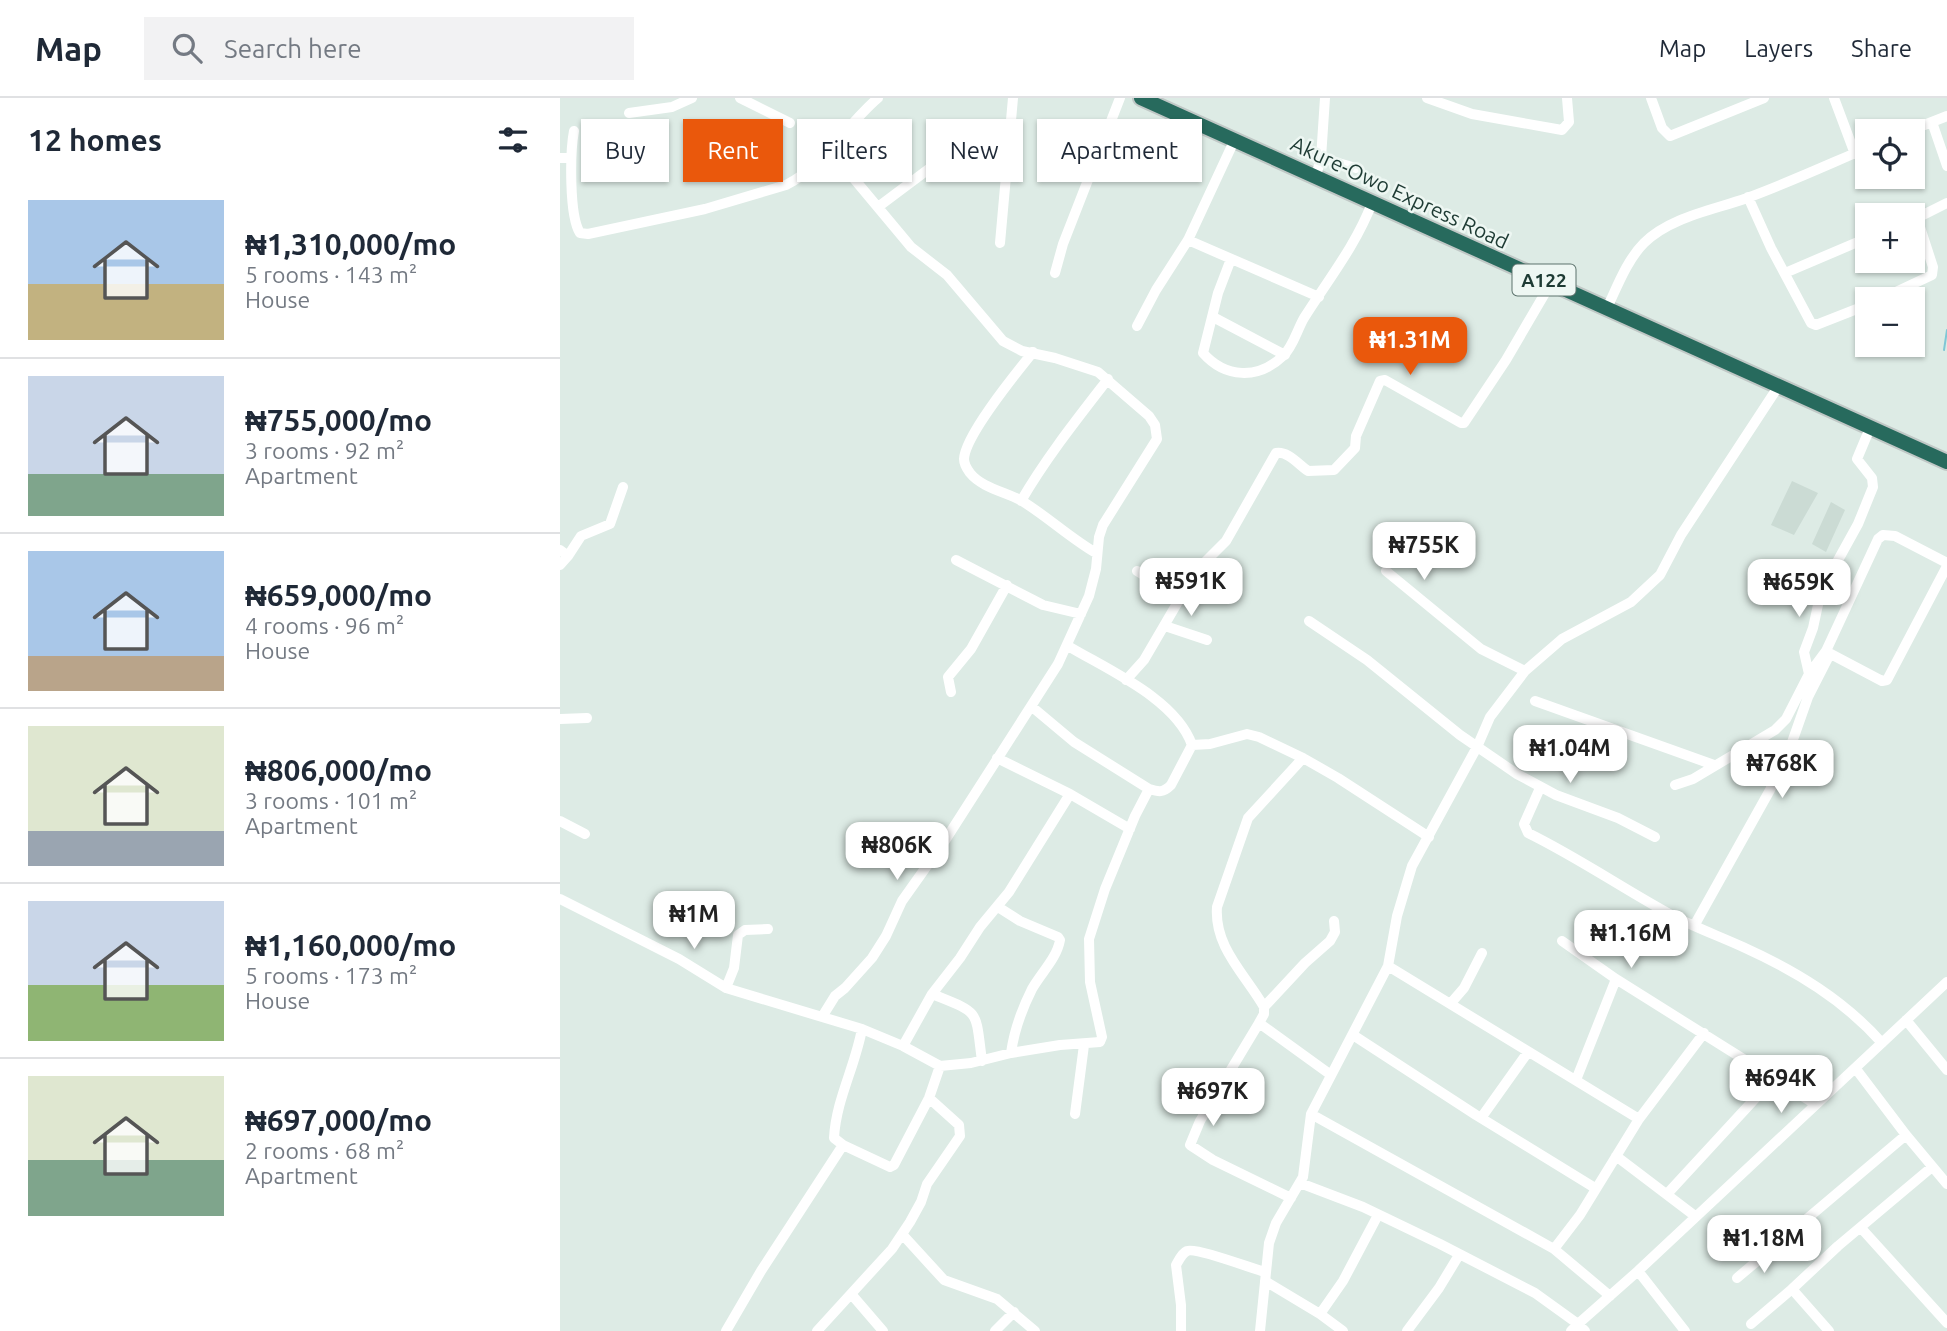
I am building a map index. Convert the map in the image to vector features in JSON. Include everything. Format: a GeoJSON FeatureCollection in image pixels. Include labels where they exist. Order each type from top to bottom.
{"type":"FeatureCollection","features":[{"type":"Feature","properties":{"kind":"highway","name":"Akure-Owo Express Road"},"geometry":{"type":"LineString","coordinates":[[1141,98],[1947,462]]}},
{"type":"Feature","properties":{"kind":"street"},"geometry":{"type":"LineString","coordinates":[[629,113],[672,107],[692,98]]}},
{"type":"Feature","properties":{"kind":"street"},"geometry":{"type":"LineString","coordinates":[[740,98],[790,122]]}},
{"type":"Feature","properties":{"kind":"street"},"geometry":{"type":"LineString","coordinates":[[855,119],[878,98]]}},
{"type":"Feature","properties":{"kind":"street"},"geometry":{"type":"LineString","coordinates":[[1011,119],[1013,98]]}},
{"type":"Feature","properties":{"kind":"street"},"geometry":{"type":"LineString","coordinates":[[1055,274],[1063,244],[1120,98]]}},
{"type":"Feature","properties":{"kind":"street"},"geometry":{"type":"LineString","coordinates":[[1315,177],[1321,158],[1325,98]]}},
{"type":"Feature","properties":{"kind":"street"},"geometry":{"type":"LineString","coordinates":[[1427,98],[1472,114],[1562,130],[1569,122],[1567,98]]}},
{"type":"Feature","properties":{"kind":"street"},"geometry":{"type":"LineString","coordinates":[[1651,98],[1662,128],[1670,136],[1751,100],[1764,98]]}},
{"type":"Feature","properties":{"kind":"street"},"geometry":{"type":"LineString","coordinates":[[1607,308],[1632,259],[1655,234],[1679,222],[1855,154],[1834,98]]}},
{"type":"Feature","properties":{"kind":"street"},"geometry":{"type":"LineString","coordinates":[[1925,125],[1947,116]]}},
{"type":"Feature","properties":{"kind":"street"},"geometry":{"type":"LineString","coordinates":[[1932,122],[1947,166]]}},
{"type":"Feature","properties":{"kind":"street"},"geometry":{"type":"LineString","coordinates":[[574,131],[566,158],[576,226],[583,234],[705,209],[786,185],[797,178]]}},
{"type":"Feature","properties":{"kind":"street"},"geometry":{"type":"LineString","coordinates":[[1137,326],[1188,240],[1234,139]]}},
{"type":"Feature","properties":{"kind":"street"},"geometry":{"type":"LineString","coordinates":[[1321,158],[1356,168]]}},
{"type":"Feature","properties":{"kind":"street"},"geometry":{"type":"LineString","coordinates":[[878,207],[926,172]]}},
{"type":"Feature","properties":{"kind":"street"},"geometry":{"type":"LineString","coordinates":[[822,1017],[835,996],[872,958],[886,936],[901,901],[946,839],[1068,646],[1092,585],[1103,525],[1157,439],[1157,431],[1149,416],[1108,379],[1078,364],[1012,347],[997,335],[947,275],[911,247],[857,182]]}},
{"type":"Feature","properties":{"kind":"street"},"geometry":{"type":"LineString","coordinates":[[1000,243],[1004,182]]}},
{"type":"Feature","properties":{"kind":"street"},"geometry":{"type":"LineString","coordinates":[[1748,197],[1771,248],[1814,325],[1855,310]]}},
{"type":"Feature","properties":{"kind":"street"},"geometry":{"type":"LineString","coordinates":[[1231,258],[1218,293],[1203,352],[1223,370],[1245,374],[1267,367],[1285,355],[1302,321],[1363,227],[1372,203]]}},
{"type":"Feature","properties":{"kind":"street"},"geometry":{"type":"LineString","coordinates":[[1925,214],[1947,204]]}},
{"type":"Feature","properties":{"kind":"street"},"geometry":{"type":"LineString","coordinates":[[1188,240],[1319,297]]}},
{"type":"Feature","properties":{"kind":"street"},"geometry":{"type":"LineString","coordinates":[[1786,273],[1855,243]]}},
{"type":"Feature","properties":{"kind":"street"},"geometry":{"type":"LineString","coordinates":[[1906,287],[1932,275],[1933,267],[1925,246]]}},
{"type":"Feature","properties":{"kind":"street"},"geometry":{"type":"LineString","coordinates":[[1126,680],[1165,626],[1196,571],[1226,541],[1276,453],[1282,453],[1311,472],[1334,470],[1355,448],[1356,436],[1380,381],[1388,380],[1461,423],[1467,421],[1551,283]]}},
{"type":"Feature","properties":{"kind":"street"},"geometry":{"type":"LineString","coordinates":[[1213,317],[1285,355]]}},
{"type":"Feature","properties":{"kind":"street"},"geometry":{"type":"LineString","coordinates":[[1034,352],[988,410],[967,448],[964,462],[968,471],[978,480],[1021,501],[1097,553]]}},
{"type":"Feature","properties":{"kind":"street"},"geometry":{"type":"LineString","coordinates":[[1021,501],[1046,461],[1108,379]]}},
{"type":"Feature","properties":{"kind":"street"},"geometry":{"type":"LineString","coordinates":[[1260,1331],[1269,1243],[1276,1223],[1300,1183],[1306,1167],[1311,1114],[1388,966],[1397,916],[1412,866],[1477,747],[1490,717],[1525,671],[1562,639],[1631,602],[1660,575],[1682,535],[1778,387]]}},
{"type":"Feature","properties":{"kind":"street"},"geometry":{"type":"LineString","coordinates":[[1809,674],[1804,652],[1813,628],[1821,591],[1858,524],[1873,486],[1872,478],[1857,459],[1870,428]]}},
{"type":"Feature","properties":{"kind":"street"},"geometry":{"type":"LineString","coordinates":[[560,565],[564,553],[581,536],[610,524],[623,487]]}},
{"type":"Feature","properties":{"kind":"street"},"geometry":{"type":"LineString","coordinates":[[1694,926],[1770,790],[1790,748],[1808,697],[1878,539],[1883,535],[1895,536],[1947,565],[1887,680],[1882,681],[1828,652]]}},
{"type":"Feature","properties":{"kind":"street"},"geometry":{"type":"LineString","coordinates":[[956,560],[1043,605],[1081,614]]}},
{"type":"Feature","properties":{"kind":"street"},"geometry":{"type":"LineString","coordinates":[[1386,570],[1481,649],[1525,671]]}},
{"type":"Feature","properties":{"kind":"street"},"geometry":{"type":"LineString","coordinates":[[1138,571],[1180,597]]}},
{"type":"Feature","properties":{"kind":"street"},"geometry":{"type":"LineString","coordinates":[[951,692],[948,677],[971,649],[1007,585]]}},
{"type":"Feature","properties":{"kind":"street"},"geometry":{"type":"LineString","coordinates":[[1309,621],[1382,671],[1460,735],[1541,788],[1618,818],[1655,836]]}},
{"type":"Feature","properties":{"kind":"street"},"geometry":{"type":"LineString","coordinates":[[1165,626],[1207,640]]}},
{"type":"Feature","properties":{"kind":"street"},"geometry":{"type":"LineString","coordinates":[[1031,706],[1074,742],[1149,789],[1166,791],[1175,778],[1192,744],[1177,718],[1126,680],[1068,646]]}},
{"type":"Feature","properties":{"kind":"street"},"geometry":{"type":"LineString","coordinates":[[1675,785],[1693,779],[1781,725],[1809,674],[1828,652]]}},
{"type":"Feature","properties":{"kind":"street"},"geometry":{"type":"LineString","coordinates":[[1535,701],[1714,765]]}},
{"type":"Feature","properties":{"kind":"street"},"geometry":{"type":"LineString","coordinates":[[560,719],[587,718]]}},
{"type":"Feature","properties":{"kind":"street"},"geometry":{"type":"LineString","coordinates":[[1192,744],[1210,744],[1247,734],[1271,741],[1429,837]]}},
{"type":"Feature","properties":{"kind":"street"},"geometry":{"type":"LineString","coordinates":[[997,758],[1070,794],[1130,829]]}},
{"type":"Feature","properties":{"kind":"street"},"geometry":{"type":"LineString","coordinates":[[1291,1198],[1213,1160],[1190,1145],[1200,1121],[1264,1014],[1264,1007],[1230,958],[1216,919],[1217,907],[1248,818],[1303,758]]}},
{"type":"Feature","properties":{"kind":"street"},"geometry":{"type":"LineString","coordinates":[[1541,788],[1524,824],[1528,833],[1569,854],[1655,906],[1746,948],[1817,986],[1857,1017],[1882,1043]]}},
{"type":"Feature","properties":{"kind":"street"},"geometry":{"type":"LineString","coordinates":[[560,899],[679,959],[726,988],[862,1029],[903,1046],[940,1066],[982,1061],[1060,1045],[1084,1045],[1102,1040],[1090,982],[1089,939],[1105,889],[1149,789]]}},
{"type":"Feature","properties":{"kind":"street"},"geometry":{"type":"LineString","coordinates":[[903,1046],[932,994],[980,927],[998,907],[1070,794]]}},
{"type":"Feature","properties":{"kind":"street"},"geometry":{"type":"LineString","coordinates":[[560,821],[585,834]]}},
{"type":"Feature","properties":{"kind":"street"},"geometry":{"type":"LineString","coordinates":[[998,907],[1060,940],[1056,952],[1033,987],[1025,1005],[1014,1035],[1011,1053]]}},
{"type":"Feature","properties":{"kind":"street"},"geometry":{"type":"LineString","coordinates":[[1264,1007],[1305,963],[1330,941],[1335,932],[1334,921]]}},
{"type":"Feature","properties":{"kind":"street"},"geometry":{"type":"LineString","coordinates":[[726,988],[734,968],[738,935],[745,930],[768,929]]}},
{"type":"Feature","properties":{"kind":"street"},"geometry":{"type":"LineString","coordinates":[[1562,941],[1616,979],[1815,1104]]}},
{"type":"Feature","properties":{"kind":"street"},"geometry":{"type":"LineString","coordinates":[[1451,1003],[1464,988],[1482,953]]}},
{"type":"Feature","properties":{"kind":"street"},"geometry":{"type":"LineString","coordinates":[[1388,966],[1639,1119]]}},
{"type":"Feature","properties":{"kind":"street"},"geometry":{"type":"LineString","coordinates":[[1576,1080],[1616,979]]}},
{"type":"Feature","properties":{"kind":"street"},"geometry":{"type":"LineString","coordinates":[[1300,1183],[1378,1215],[1535,1293],[1578,1329],[1695,1216],[1947,982]]}},
{"type":"Feature","properties":{"kind":"street"},"geometry":{"type":"LineString","coordinates":[[932,994],[966,1007],[975,1015],[982,1061]]}},
{"type":"Feature","properties":{"kind":"street"},"geometry":{"type":"LineString","coordinates":[[1906,1020],[1947,1070]]}},
{"type":"Feature","properties":{"kind":"street"},"geometry":{"type":"LineString","coordinates":[[1259,1023],[1331,1075]]}},
{"type":"Feature","properties":{"kind":"street"},"geometry":{"type":"LineString","coordinates":[[862,1029],[857,1055],[839,1099],[834,1138],[879,1163],[890,1167],[894,1165],[929,1098],[940,1066]]}},
{"type":"Feature","properties":{"kind":"street"},"geometry":{"type":"LineString","coordinates":[[1554,1249],[1580,1215],[1639,1119],[1704,1033]]}},
{"type":"Feature","properties":{"kind":"street"},"geometry":{"type":"LineString","coordinates":[[1353,1035],[1595,1188]]}},
{"type":"Feature","properties":{"kind":"street"},"geometry":{"type":"LineString","coordinates":[[1075,1114],[1084,1045]]}},
{"type":"Feature","properties":{"kind":"street"},"geometry":{"type":"LineString","coordinates":[[1481,1118],[1528,1052]]}},
{"type":"Feature","properties":{"kind":"street"},"geometry":{"type":"LineString","coordinates":[[1856,1069],[1906,1136],[1947,1184]]}},
{"type":"Feature","properties":{"kind":"street"},"geometry":{"type":"LineString","coordinates":[[1668,1193],[1774,1078]]}},
{"type":"Feature","properties":{"kind":"street"},"geometry":{"type":"LineString","coordinates":[[817,1331],[852,1295],[902,1234],[921,1202],[927,1184],[960,1136],[959,1125],[929,1098]]}},
{"type":"Feature","properties":{"kind":"street"},"geometry":{"type":"LineString","coordinates":[[1311,1114],[1554,1249],[1610,1296]]}},
{"type":"Feature","properties":{"kind":"street"},"geometry":{"type":"LineString","coordinates":[[1737,1278],[1906,1136]]}},
{"type":"Feature","properties":{"kind":"street"},"geometry":{"type":"LineString","coordinates":[[726,1331],[768,1259],[843,1145]]}},
{"type":"Feature","properties":{"kind":"street"},"geometry":{"type":"LineString","coordinates":[[1616,1156],[1695,1216]]}},
{"type":"Feature","properties":{"kind":"street"},"geometry":{"type":"LineString","coordinates":[[1751,1324],[1838,1246],[1933,1167]]}},
{"type":"Feature","properties":{"kind":"street"},"geometry":{"type":"LineString","coordinates":[[1321,1314],[1343,1281],[1378,1215]]}},
{"type":"Feature","properties":{"kind":"street"},"geometry":{"type":"LineString","coordinates":[[1861,1228],[1947,1323]]}},
{"type":"Feature","properties":{"kind":"street"},"geometry":{"type":"LineString","coordinates":[[902,1234],[944,1280],[997,1299],[1035,1331]]}},
{"type":"Feature","properties":{"kind":"street"},"geometry":{"type":"LineString","coordinates":[[1181,1331],[1181,1305],[1176,1272],[1177,1265],[1189,1250],[1265,1277],[1343,1331]]}},
{"type":"Feature","properties":{"kind":"street"},"geometry":{"type":"LineString","coordinates":[[1407,1331],[1439,1288],[1459,1255]]}},
{"type":"Feature","properties":{"kind":"street"},"geometry":{"type":"LineString","coordinates":[[1638,1271],[1685,1331]]}},
{"type":"Feature","properties":{"kind":"street"},"geometry":{"type":"LineString","coordinates":[[1791,1289],[1829,1331]]}},
{"type":"Feature","properties":{"kind":"street"},"geometry":{"type":"LineString","coordinates":[[852,1295],[884,1331]]}},
{"type":"Feature","properties":{"kind":"street"},"geometry":{"type":"LineString","coordinates":[[995,1331],[1014,1311]]}},
{"type":"Feature","properties":{"kind":"shaded area"},"geometry":{"type":"Polygon","coordinates":[[[1792,481],[1818,493],[1794,535],[1771,525],[1792,481]]]}},
{"type":"Feature","properties":{"kind":"shaded area"},"geometry":{"type":"Polygon","coordinates":[[[1831,502],[1845,510],[1826,552],[1812,544],[1831,502]]]}},
{"type":"Feature","properties":{"kind":"waterway"},"geometry":{"type":"LineString","coordinates":[[1944,350],[1947,330]]}}]}
